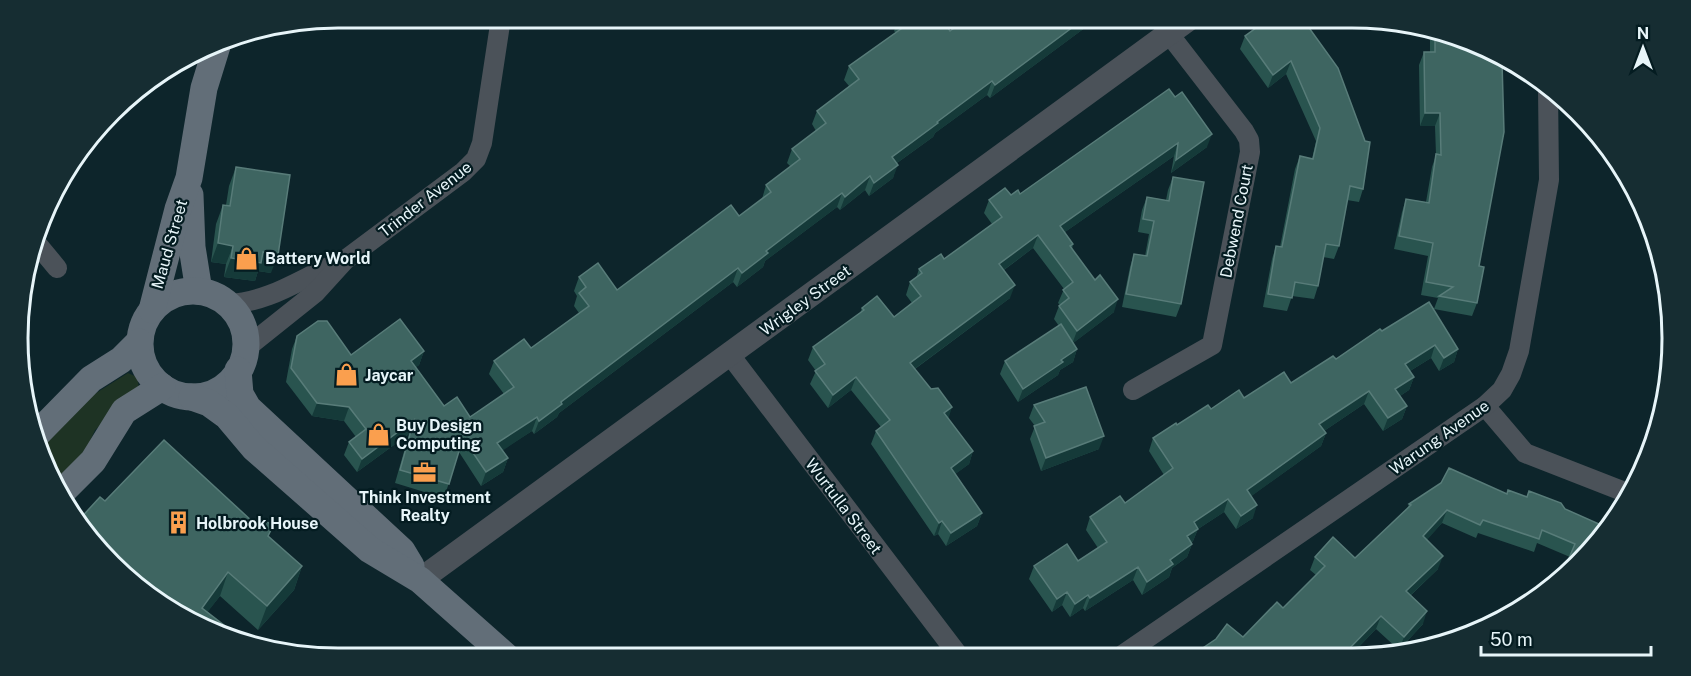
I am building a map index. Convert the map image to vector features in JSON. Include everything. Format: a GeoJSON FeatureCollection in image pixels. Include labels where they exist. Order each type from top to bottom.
{"type":"FeatureCollection","features":[{"type":"Feature","properties":{"kind":"main road","name":"Maud Street"},"geometry":{"type":"LineString","coordinates":[[152,310],[178,208],[189,178],[204,88],[214,54]]}},
{"type":"Feature","properties":{"kind":"main road","name":"Maud Street"},"geometry":{"type":"LineString","coordinates":[[203,59],[204,88]]}},
{"type":"Feature","properties":{"kind":"main road","name":"Maud Street"},"geometry":{"type":"LineString","coordinates":[[189,178],[192,247],[199,291]]}},
{"type":"Feature","properties":{"kind":"main road"},"geometry":{"type":"LineString","coordinates":[[420,580],[402,551],[248,408],[240,394],[242,324],[228,304],[214,295],[199,291],[183,291],[166,298],[152,310],[142,325],[139,342],[142,360],[150,376],[162,387],[176,394],[209,403],[226,416],[254,448],[370,550],[420,580],[497,648]]}},
{"type":"Feature","properties":{"kind":"main road"},"geometry":{"type":"LineString","coordinates":[[42,429],[91,379],[121,360],[139,342]]}},
{"type":"Feature","properties":{"kind":"main road"},"geometry":{"type":"LineString","coordinates":[[192,397],[208,395],[222,388],[242,359]]}},
{"type":"Feature","properties":{"kind":"main road"},"geometry":{"type":"LineString","coordinates":[[67,487],[93,461],[124,411],[162,387]]}},
{"type":"Feature","properties":{"kind":"street","name":"Trinder Avenue"},"geometry":{"type":"LineString","coordinates":[[242,359],[315,293],[345,260],[443,188],[476,159],[482,143],[499,28]]}},
{"type":"Feature","properties":{"kind":"street","name":"Wrigley Street"},"geometry":{"type":"LineString","coordinates":[[420,580],[1176,28]]}},
{"type":"Feature","properties":{"kind":"street","name":"Debwend Court"},"geometry":{"type":"LineString","coordinates":[[1133,390],[1212,345],[1250,152],[1250,140],[1244,130],[1168,34]]}},
{"type":"Feature","properties":{"kind":"street","name":"Warung Avenue"},"geometry":{"type":"LineString","coordinates":[[1132,648],[1485,406],[1502,390],[1511,374],[1519,351],[1549,180],[1548,98]]}},
{"type":"Feature","properties":{"kind":"street"},"geometry":{"type":"LineString","coordinates":[[42,250],[57,268]]}},
{"type":"Feature","properties":{"kind":"street","name":"Trinder Avenue"},"geometry":{"type":"LineString","coordinates":[[228,304],[251,303],[268,298],[308,275],[345,260]]}},
{"type":"Feature","properties":{"kind":"street","name":"Wurtulla Street"},"geometry":{"type":"LineString","coordinates":[[730,355],[952,648]]}},
{"type":"Feature","properties":{"kind":"street"},"geometry":{"type":"LineString","coordinates":[[1485,406],[1524,453],[1622,491]]}},
{"type":"Feature","properties":{"kind":"green space"},"geometry":{"type":"Polygon","coordinates":[[[128,373],[137,377],[139,388],[95,430],[84,454],[61,477],[47,442],[93,395],[128,373]]]}},
{"type":"Feature","properties":{"kind":"building"},"geometry":{"type":"Polygon","coordinates":[[[902,28],[948,28],[950,31],[954,28],[1072,28],[995,85],[992,81],[892,157],[898,165],[874,183],[870,176],[845,197],[842,193],[766,251],[768,253],[742,273],[738,268],[539,421],[537,417],[497,443],[508,458],[486,472],[463,438],[449,484],[400,470],[414,420],[362,459],[349,442],[366,429],[349,407],[317,403],[291,368],[297,336],[318,321],[327,321],[351,355],[400,319],[424,351],[411,361],[444,406],[457,397],[470,417],[514,387],[494,361],[524,339],[531,348],[589,306],[579,293],[586,287],[579,277],[598,263],[617,290],[731,205],[739,216],[771,192],[766,185],[800,159],[792,149],[826,123],[817,111],[859,79],[849,66],[902,28]]]}},
{"type":"Feature","properties":{"kind":"building"},"geometry":{"type":"Polygon","coordinates":[[[1256,28],[1309,28],[1338,68],[1365,141],[1370,142],[1363,189],[1350,186],[1339,246],[1326,244],[1318,286],[1295,282],[1292,298],[1268,294],[1276,246],[1282,247],[1300,156],[1313,159],[1320,128],[1291,61],[1273,75],[1245,36],[1256,28]]]}},
{"type":"Feature","properties":{"kind":"building"},"geometry":{"type":"Polygon","coordinates":[[[1435,40],[1471,52],[1502,67],[1504,132],[1479,266],[1484,267],[1477,303],[1439,296],[1453,287],[1426,282],[1433,243],[1399,236],[1406,199],[1429,203],[1436,154],[1441,155],[1440,113],[1425,113],[1424,52],[1435,52],[1435,40]]]}},
{"type":"Feature","properties":{"kind":"building"},"geometry":{"type":"Polygon","coordinates":[[[1169,89],[1175,97],[1182,92],[1212,134],[1176,160],[1178,143],[1060,226],[1073,244],[1070,246],[1095,280],[1100,275],[1118,299],[1077,331],[1059,306],[1069,298],[1063,290],[1073,282],[1038,235],[999,264],[1015,285],[910,363],[931,389],[938,388],[952,407],[944,413],[973,451],[951,468],[982,513],[951,533],[942,521],[939,523],[876,431],[890,420],[856,377],[833,395],[815,371],[825,364],[813,347],[864,310],[862,308],[877,296],[894,317],[921,296],[910,282],[922,273],[919,269],[941,254],[944,259],[1002,217],[989,200],[1005,188],[1011,195],[1018,190],[1020,194],[1169,89]]]}},
{"type":"Feature","properties":{"kind":"building"},"geometry":{"type":"Polygon","coordinates":[[[236,167],[290,175],[278,255],[263,252],[261,263],[231,258],[233,246],[218,243],[223,205],[230,206],[236,167]]]}},
{"type":"Feature","properties":{"kind":"building"},"geometry":{"type":"Polygon","coordinates":[[[1173,177],[1204,182],[1181,304],[1126,294],[1134,254],[1147,256],[1154,221],[1143,219],[1147,197],[1169,201],[1173,177]]]}},
{"type":"Feature","properties":{"kind":"building"},"geometry":{"type":"Polygon","coordinates":[[[1429,302],[1458,349],[1444,358],[1435,345],[1405,364],[1414,377],[1395,389],[1407,406],[1388,418],[1369,391],[1319,424],[1326,433],[1247,490],[1257,505],[1241,516],[1228,499],[1194,522],[1198,529],[1187,536],[1192,544],[1170,560],[1173,564],[1147,582],[1138,567],[1090,598],[1088,595],[1075,604],[1067,592],[1057,599],[1034,566],[1067,544],[1078,561],[1107,542],[1090,517],[1120,496],[1125,503],[1173,468],[1153,438],[1208,405],[1211,409],[1239,390],[1244,398],[1284,372],[1291,383],[1333,356],[1336,359],[1380,329],[1382,331],[1429,302]]]}},
{"type":"Feature","properties":{"kind":"building"},"geometry":{"type":"Polygon","coordinates":[[[1061,324],[1077,349],[1061,360],[1063,362],[1023,389],[1005,361],[1061,324]]]}},
{"type":"Feature","properties":{"kind":"building"},"geometry":{"type":"Polygon","coordinates":[[[1086,387],[1104,436],[1046,458],[1034,426],[1045,422],[1034,405],[1086,387]]]}},
{"type":"Feature","properties":{"kind":"building"},"geometry":{"type":"Polygon","coordinates":[[[164,440],[254,523],[260,517],[273,526],[268,536],[302,566],[267,606],[228,572],[202,608],[225,626],[201,616],[166,595],[119,557],[84,514],[100,497],[105,501],[164,440]]]}},
{"type":"Feature","properties":{"kind":"building"},"geometry":{"type":"Polygon","coordinates":[[[1449,468],[1507,494],[1508,490],[1527,497],[1529,491],[1561,503],[1565,509],[1600,524],[1568,561],[1575,544],[1542,530],[1539,539],[1483,520],[1480,525],[1447,510],[1423,536],[1443,556],[1406,591],[1427,611],[1404,637],[1381,616],[1350,648],[1203,648],[1216,639],[1227,624],[1243,637],[1277,602],[1283,608],[1325,566],[1315,557],[1333,537],[1355,558],[1411,505],[1409,504],[1441,483],[1449,468]]]}},
{"type":"Feature","properties":{"kind":"place","name":"Battery World"},"geometry":{"type":"Point","coordinates":[247,258]}},
{"type":"Feature","properties":{"kind":"place","name":"Jaycar"},"geometry":{"type":"Point","coordinates":[347,375]}},
{"type":"Feature","properties":{"kind":"place","name":"Buy Design Computing"},"geometry":{"type":"Point","coordinates":[378,434]}},
{"type":"Feature","properties":{"kind":"place","name":"Think Investment Realty"},"geometry":{"type":"Point","coordinates":[425,472]}},
{"type":"Feature","properties":{"kind":"place","name":"Holbrook House"},"geometry":{"type":"Point","coordinates":[178,523]}}]}
